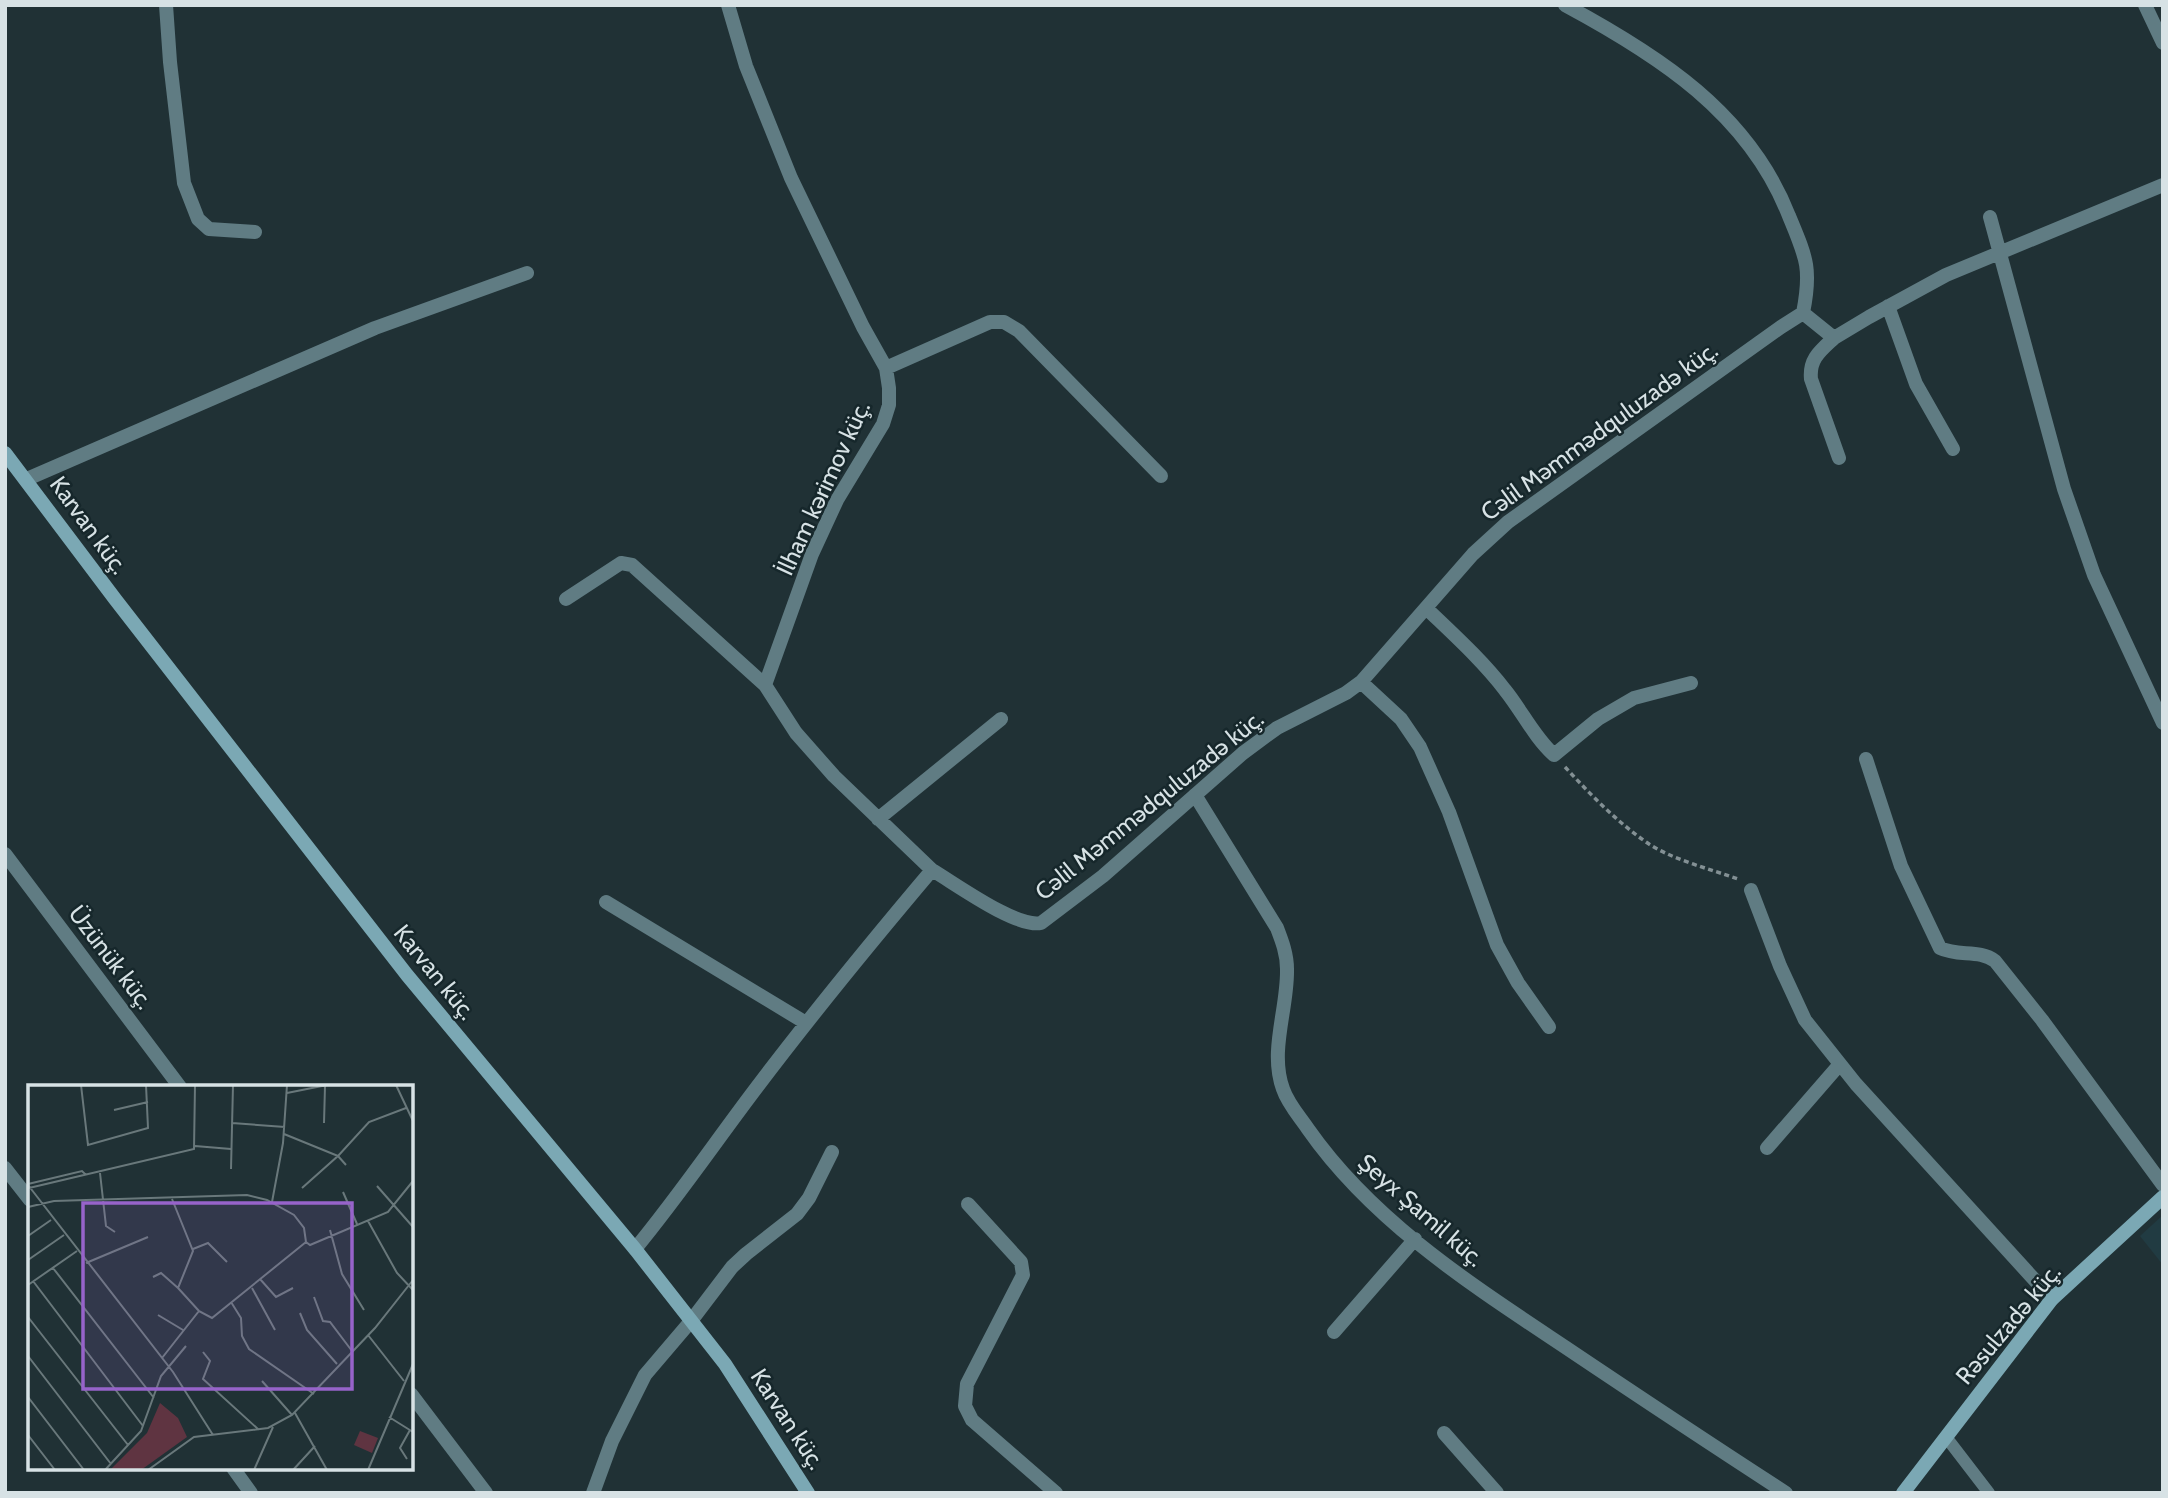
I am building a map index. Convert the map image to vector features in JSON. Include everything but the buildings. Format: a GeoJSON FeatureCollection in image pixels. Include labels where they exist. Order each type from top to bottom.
{"type":"FeatureCollection","features":[{"type":"Feature","properties":{"kind":"street"},"geometry":{"type":"LineString","coordinates":[[166,5],[184,183],[198,219],[209,229],[255,232]]}},
{"type":"Feature","properties":{"kind":"street","name":"İlham kərimov küç."},"geometry":{"type":"LineString","coordinates":[[728,5],[746,66],[791,178],[863,327],[886,368],[889,405],[883,424],[837,500],[812,554],[765,685]]}},
{"type":"Feature","properties":{"kind":"street"},"geometry":{"type":"LineString","coordinates":[[1565,5],[1626,38],[1699,92],[1729,118],[1754,148],[1784,202],[1805,254],[1809,273],[1803,313],[1834,338]]}},
{"type":"Feature","properties":{"kind":"street"},"geometry":{"type":"LineString","coordinates":[[2144,5],[2163,43]]}},
{"type":"Feature","properties":{"kind":"street"},"geometry":{"type":"LineString","coordinates":[[1839,458],[1811,379],[1810,369],[1814,357],[1834,338],[1946,275],[2163,185]]}},
{"type":"Feature","properties":{"kind":"street"},"geometry":{"type":"LineString","coordinates":[[1990,217],[2068,502],[2094,575],[2163,723]]}},
{"type":"Feature","properties":{"kind":"street","name":"Karvan küç."},"geometry":{"type":"LineString","coordinates":[[27,479],[375,328],[527,273]]}},
{"type":"Feature","properties":{"kind":"street"},"geometry":{"type":"LineString","coordinates":[[1888,306],[1916,384],[1953,449]]}},
{"type":"Feature","properties":{"kind":"street","name":"Cəlil Məmmədquluzadə küç."},"geometry":{"type":"LineString","coordinates":[[932,870],[1015,919],[1032,925],[1041,923],[1103,876],[1243,753],[1277,728],[1346,693],[1361,682],[1473,554],[1508,522],[1803,313]]}},
{"type":"Feature","properties":{"kind":"street"},"geometry":{"type":"LineString","coordinates":[[886,368],[990,322],[1004,322],[1019,331],[1161,476]]}},
{"type":"Feature","properties":{"kind":"street","name":"Karvan küç."},"geometry":{"type":"LineString","coordinates":[[5,453],[115,600],[407,975],[635,1249],[725,1364],[808,1493]]}},
{"type":"Feature","properties":{"kind":"street"},"geometry":{"type":"LineString","coordinates":[[566,599],[621,563],[632,565],[765,685],[796,733],[834,776],[932,870],[806,1023],[671,1206],[635,1249]]}},
{"type":"Feature","properties":{"kind":"street"},"geometry":{"type":"LineString","coordinates":[[1426,608],[1485,665],[1508,692],[1545,747],[1554,755],[1598,719],[1634,698],[1691,683]]}},
{"type":"Feature","properties":{"kind":"street"},"geometry":{"type":"LineString","coordinates":[[1361,682],[1401,719],[1420,747],[1449,812],[1497,945],[1518,983],[1549,1027]]}},
{"type":"Feature","properties":{"kind":"street"},"geometry":{"type":"LineString","coordinates":[[878,819],[1001,719]]}},
{"type":"Feature","properties":{"kind":"street"},"geometry":{"type":"LineString","coordinates":[[1867,759],[1902,866],[1940,948],[1947,952],[1987,955],[1995,961],[2042,1020],[2163,1185]]}},
{"type":"Feature","properties":{"kind":"street","name":"Şeyx Şamil küç."},"geometry":{"type":"LineString","coordinates":[[1195,795],[1277,928],[1285,950],[1287,970],[1279,1076],[1284,1092],[1343,1175],[1394,1223],[1473,1285],[1786,1493]]}},
{"type":"Feature","properties":{"kind":"street","name":"Üzünük küç."},"geometry":{"type":"LineString","coordinates":[[5,855],[178,1085]]}},
{"type":"Feature","properties":{"kind":"street"},"geometry":{"type":"LineString","coordinates":[[1751,890],[1780,966],[1805,1020],[1840,1065],[2052,1299]]}},
{"type":"Feature","properties":{"kind":"street"},"geometry":{"type":"LineString","coordinates":[[606,902],[806,1023]]}},
{"type":"Feature","properties":{"kind":"street"},"geometry":{"type":"LineString","coordinates":[[1767,1148],[1840,1065]]}},
{"type":"Feature","properties":{"kind":"street"},"geometry":{"type":"LineString","coordinates":[[593,1493],[611,1441],[645,1375],[746,1254],[797,1214],[809,1198],[832,1152]]}},
{"type":"Feature","properties":{"kind":"street"},"geometry":{"type":"LineString","coordinates":[[5,1168],[28,1197]]}},
{"type":"Feature","properties":{"kind":"street","name":"Rəsulzadə küç."},"geometry":{"type":"LineString","coordinates":[[1903,1493],[2052,1299],[2163,1197]]}},
{"type":"Feature","properties":{"kind":"street"},"geometry":{"type":"LineString","coordinates":[[968,1204],[1021,1262],[1023,1275],[967,1384],[965,1406],[972,1420],[1056,1493]]}},
{"type":"Feature","properties":{"kind":"street"},"geometry":{"type":"LineString","coordinates":[[1334,1332],[1415,1239]]}},
{"type":"Feature","properties":{"kind":"street"},"geometry":{"type":"LineString","coordinates":[[413,1397],[486,1493]]}},
{"type":"Feature","properties":{"kind":"street"},"geometry":{"type":"LineString","coordinates":[[1444,1433],[1497,1493]]}},
{"type":"Feature","properties":{"kind":"street"},"geometry":{"type":"LineString","coordinates":[[234,1470],[251,1493]]}},
{"type":"Feature","properties":{"kind":"lane"},"geometry":{"type":"LineString","coordinates":[[1946,1437],[1989,1493]]}},
{"type":"Feature","properties":{"kind":"path"},"geometry":{"type":"LineString","coordinates":[[1554,755],[1591,795],[1647,843],[1740,879],[1751,890]]}},
{"type":"Feature","properties":{"kind":"shaded area"},"geometry":{"type":"Polygon","coordinates":[[[2163,1215],[2163,1265],[2140,1236],[2163,1215]]]}}]}
